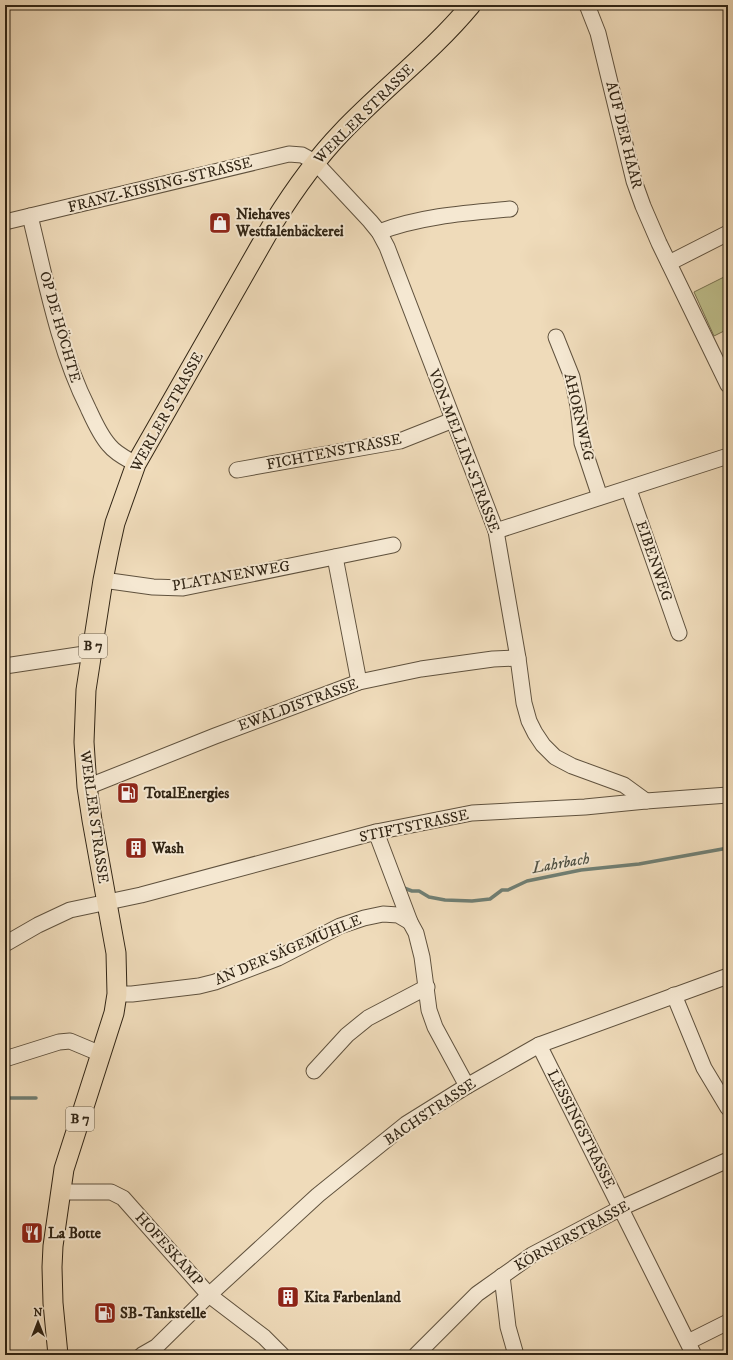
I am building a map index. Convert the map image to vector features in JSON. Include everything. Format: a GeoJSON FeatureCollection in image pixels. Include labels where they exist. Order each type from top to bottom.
{"type":"FeatureCollection","features":[{"type":"Feature","properties":{"kind":"main road","name":"WERLER STRASSE"},"geometry":{"type":"LineString","coordinates":[[58,1355],[53,1303],[52,1267],[53,1246],[64,1168],[114,1013],[118,994],[116,953],[87,787],[84,742],[86,690],[91,653],[114,523],[136,464],[274,222],[295,188],[315,162],[350,124],[441,38],[471,5]]}},
{"type":"Feature","properties":{"kind":"street","name":"AUF DER HAAR"},"geometry":{"type":"LineString","coordinates":[[587,5],[598,33],[634,181],[643,206],[728,385]]}},
{"type":"Feature","properties":{"kind":"street","name":"FRANZ-KISSING-STRASSE"},"geometry":{"type":"LineString","coordinates":[[5,222],[289,154],[302,155],[315,162]]}},
{"type":"Feature","properties":{"kind":"street","name":"VON-MELLIN-STRASSE"},"geometry":{"type":"LineString","coordinates":[[315,162],[379,232],[387,246],[496,531],[524,702],[529,721],[535,733],[543,745],[555,756],[572,766],[624,785],[646,801]]}},
{"type":"Feature","properties":{"kind":"street"},"geometry":{"type":"LineString","coordinates":[[379,232],[396,225],[439,216],[510,209]]}},
{"type":"Feature","properties":{"kind":"street","name":"OP DE HÖCHTE"},"geometry":{"type":"LineString","coordinates":[[30,216],[56,324],[78,388],[99,430],[109,445],[119,455],[136,464]]}},
{"type":"Feature","properties":{"kind":"street"},"geometry":{"type":"LineString","coordinates":[[669,263],[728,233]]}},
{"type":"Feature","properties":{"kind":"street","name":"AHORNWEG"},"geometry":{"type":"LineString","coordinates":[[556,337],[572,377],[578,406],[582,442],[600,498]]}},
{"type":"Feature","properties":{"kind":"street","name":"FICHTENSTRASSE"},"geometry":{"type":"LineString","coordinates":[[237,470],[400,441],[453,420]]}},
{"type":"Feature","properties":{"kind":"street"},"geometry":{"type":"LineString","coordinates":[[496,531],[629,490],[728,456]]}},
{"type":"Feature","properties":{"kind":"street","name":"EIBENWEG"},"geometry":{"type":"LineString","coordinates":[[629,490],[679,633]]}},
{"type":"Feature","properties":{"kind":"street","name":"PLATANENWEG"},"geometry":{"type":"LineString","coordinates":[[103,580],[152,587],[183,588],[393,545]]}},
{"type":"Feature","properties":{"kind":"street"},"geometry":{"type":"LineString","coordinates":[[335,557],[359,682]]}},
{"type":"Feature","properties":{"kind":"street"},"geometry":{"type":"LineString","coordinates":[[5,666],[91,653]]}},
{"type":"Feature","properties":{"kind":"street","name":"EWALDISTRASSE"},"geometry":{"type":"LineString","coordinates":[[87,787],[215,736],[359,682],[421,669],[493,659],[518,658]]}},
{"type":"Feature","properties":{"kind":"street","name":"STIFTSTRASSE"},"geometry":{"type":"LineString","coordinates":[[5,944],[38,925],[70,910],[141,894],[376,832],[472,813],[584,807],[728,795]]}},
{"type":"Feature","properties":{"kind":"street"},"geometry":{"type":"LineString","coordinates":[[376,832],[410,922],[416,933],[422,957],[429,1010],[435,1027],[467,1086]]}},
{"type":"Feature","properties":{"kind":"street","name":"AN DER SÄGEMÜHLE"},"geometry":{"type":"LineString","coordinates":[[118,994],[132,994],[192,987],[215,982],[278,958],[340,926],[364,918],[383,914],[398,915],[410,922]]}},
{"type":"Feature","properties":{"kind":"street","name":"BACHSTRASSE"},"geometry":{"type":"LineString","coordinates":[[142,1355],[156,1347],[324,1190],[406,1124],[467,1086],[539,1045],[728,976]]}},
{"type":"Feature","properties":{"kind":"street"},"geometry":{"type":"LineString","coordinates":[[314,1071],[347,1035],[368,1018],[427,987]]}},
{"type":"Feature","properties":{"kind":"street"},"geometry":{"type":"LineString","coordinates":[[674,995],[704,1068],[728,1108]]}},
{"type":"Feature","properties":{"kind":"street"},"geometry":{"type":"LineString","coordinates":[[5,1059],[59,1042],[70,1041],[101,1054]]}},
{"type":"Feature","properties":{"kind":"street","name":"LESSINGSTRASSE"},"geometry":{"type":"LineString","coordinates":[[539,1045],[691,1349],[728,1322]]}},
{"type":"Feature","properties":{"kind":"street","name":"KÖRNERSTRASSE"},"geometry":{"type":"LineString","coordinates":[[416,1355],[477,1294],[532,1255],[621,1208],[728,1160]]}},
{"type":"Feature","properties":{"kind":"street","name":"HOFESKAMP"},"geometry":{"type":"LineString","coordinates":[[61,1192],[111,1192],[123,1198],[210,1295],[264,1337],[282,1355]]}},
{"type":"Feature","properties":{"kind":"street"},"geometry":{"type":"LineString","coordinates":[[502,1276],[508,1327],[516,1355]]}},
{"type":"Feature","properties":{"kind":"green space"},"geometry":{"type":"Polygon","coordinates":[[[728,275],[728,329],[714,336],[694,292],[728,275]]]}},
{"type":"Feature","properties":{"kind":"waterway","name":"Lahrbach"},"geometry":{"type":"LineString","coordinates":[[404,888],[412,891],[419,891],[429,897],[445,900],[472,901],[490,899],[502,890],[508,890],[527,881],[581,870],[639,864],[728,848]]}},
{"type":"Feature","properties":{"kind":"waterway","name":"Lahrbach"},"geometry":{"type":"LineString","coordinates":[[5,1098],[36,1098]]}},
{"type":"Feature","properties":{"kind":"place","name":"Niehaves Westfalenbäckerei"},"geometry":{"type":"Point","coordinates":[220,223]}},
{"type":"Feature","properties":{"kind":"place","name":"TotalEnergies"},"geometry":{"type":"Point","coordinates":[128,793]}},
{"type":"Feature","properties":{"kind":"place","name":"Wash"},"geometry":{"type":"Point","coordinates":[136,848]}},
{"type":"Feature","properties":{"kind":"place","name":"La Botte"},"geometry":{"type":"Point","coordinates":[32,1233]}},
{"type":"Feature","properties":{"kind":"place","name":"Kita Farbenland"},"geometry":{"type":"Point","coordinates":[288,1297]}},
{"type":"Feature","properties":{"kind":"place","name":"SB-Tankstelle"},"geometry":{"type":"Point","coordinates":[105,1313]}}]}
